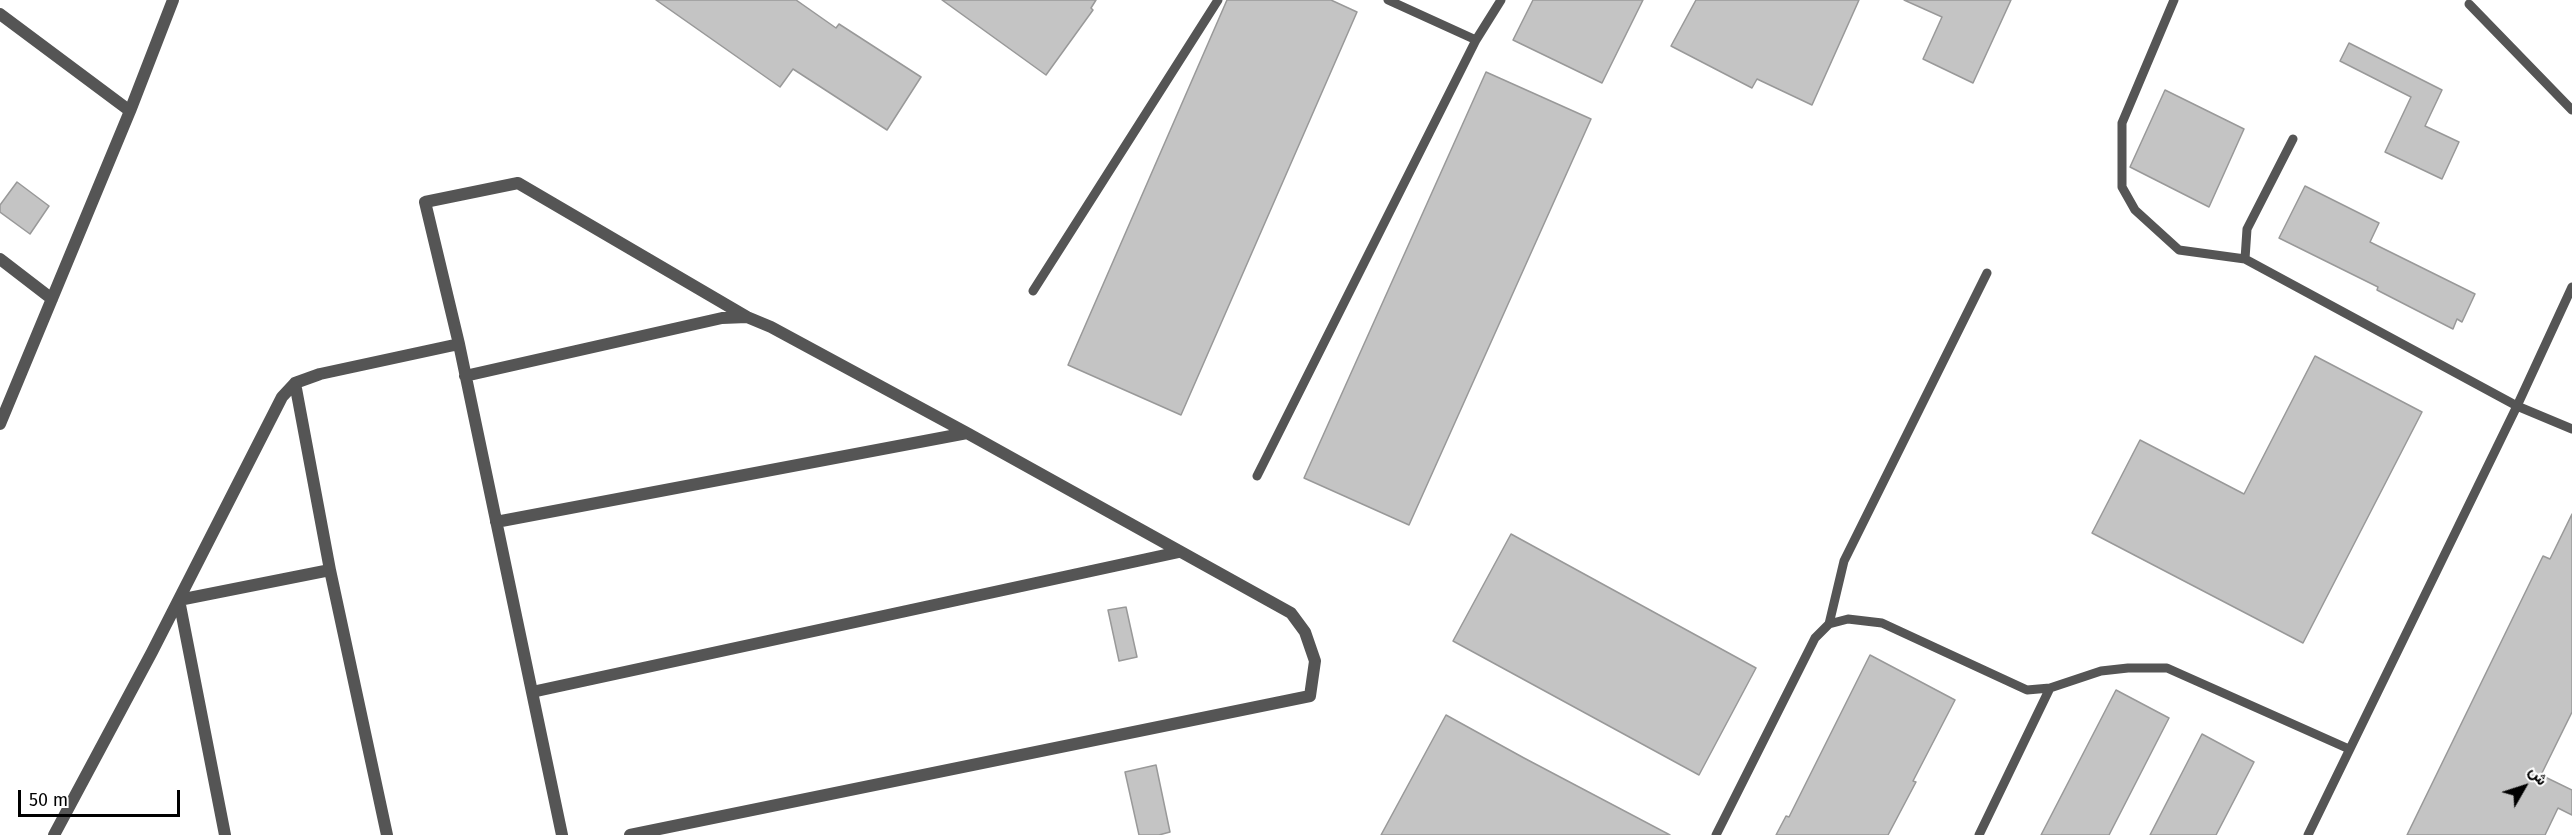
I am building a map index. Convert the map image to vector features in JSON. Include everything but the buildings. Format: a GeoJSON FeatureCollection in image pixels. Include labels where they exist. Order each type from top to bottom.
{"type":"FeatureCollection","features":[{"type":"Feature","properties":{"kind":"street"},"geometry":{"type":"LineString","coordinates":[[0,424],[130,111],[173,0]]}},
{"type":"Feature","properties":{"kind":"street"},"geometry":{"type":"LineString","coordinates":[[0,14],[130,111]]}},
{"type":"Feature","properties":{"kind":"street"},"geometry":{"type":"LineString","coordinates":[[562,835],[459,344],[425,202],[518,183],[747,317],[771,327],[967,433],[1291,613],[1305,632],[1315,660],[1310,696],[630,835]]}},
{"type":"Feature","properties":{"kind":"street"},"geometry":{"type":"LineString","coordinates":[[0,259],[52,299]]}},
{"type":"Feature","properties":{"kind":"street"},"geometry":{"type":"LineString","coordinates":[[465,376],[722,318],[747,317]]}},
{"type":"Feature","properties":{"kind":"street"},"geometry":{"type":"LineString","coordinates":[[54,835],[179,600],[282,397],[296,383],[320,374],[459,344]]}},
{"type":"Feature","properties":{"kind":"street"},"geometry":{"type":"LineString","coordinates":[[296,383],[330,570],[387,835]]}},
{"type":"Feature","properties":{"kind":"street"},"geometry":{"type":"LineString","coordinates":[[496,522],[967,433]]}},
{"type":"Feature","properties":{"kind":"street"},"geometry":{"type":"LineString","coordinates":[[532,692],[1179,552]]}},
{"type":"Feature","properties":{"kind":"street"},"geometry":{"type":"LineString","coordinates":[[179,600],[330,570]]}},
{"type":"Feature","properties":{"kind":"street"},"geometry":{"type":"LineString","coordinates":[[179,600],[225,835]]}},
{"type":"Feature","properties":{"kind":"lane"},"geometry":{"type":"LineString","coordinates":[[1032,291],[1218,0]]}},
{"type":"Feature","properties":{"kind":"lane"},"geometry":{"type":"LineString","coordinates":[[1388,0],[1476,39]]}},
{"type":"Feature","properties":{"kind":"lane"},"geometry":{"type":"LineString","coordinates":[[1257,476],[1476,39],[1501,0]]}},
{"type":"Feature","properties":{"kind":"lane"},"geometry":{"type":"LineString","coordinates":[[2174,0],[2122,123],[2122,186],[2134,210],[2180,250],[2245,259],[2517,406],[2572,429]]}},
{"type":"Feature","properties":{"kind":"lane"},"geometry":{"type":"LineString","coordinates":[[2469,4],[2572,110]]}},
{"type":"Feature","properties":{"kind":"lane"},"geometry":{"type":"LineString","coordinates":[[2245,259],[2247,229],[2293,139]]}},
{"type":"Feature","properties":{"kind":"lane"},"geometry":{"type":"LineString","coordinates":[[1716,835],[1815,638],[1828,624],[1844,561],[1987,273]]}},
{"type":"Feature","properties":{"kind":"lane"},"geometry":{"type":"LineString","coordinates":[[2310,834],[2349,749],[2517,406],[2572,287]]}},
{"type":"Feature","properties":{"kind":"lane"},"geometry":{"type":"LineString","coordinates":[[1828,624],[1848,619],[1882,623],[2027,690],[2050,688],[2101,671],[2128,668],[2167,669],[2349,749]]}},
{"type":"Feature","properties":{"kind":"lane"},"geometry":{"type":"LineString","coordinates":[[1979,835],[2050,688]]}}]}
